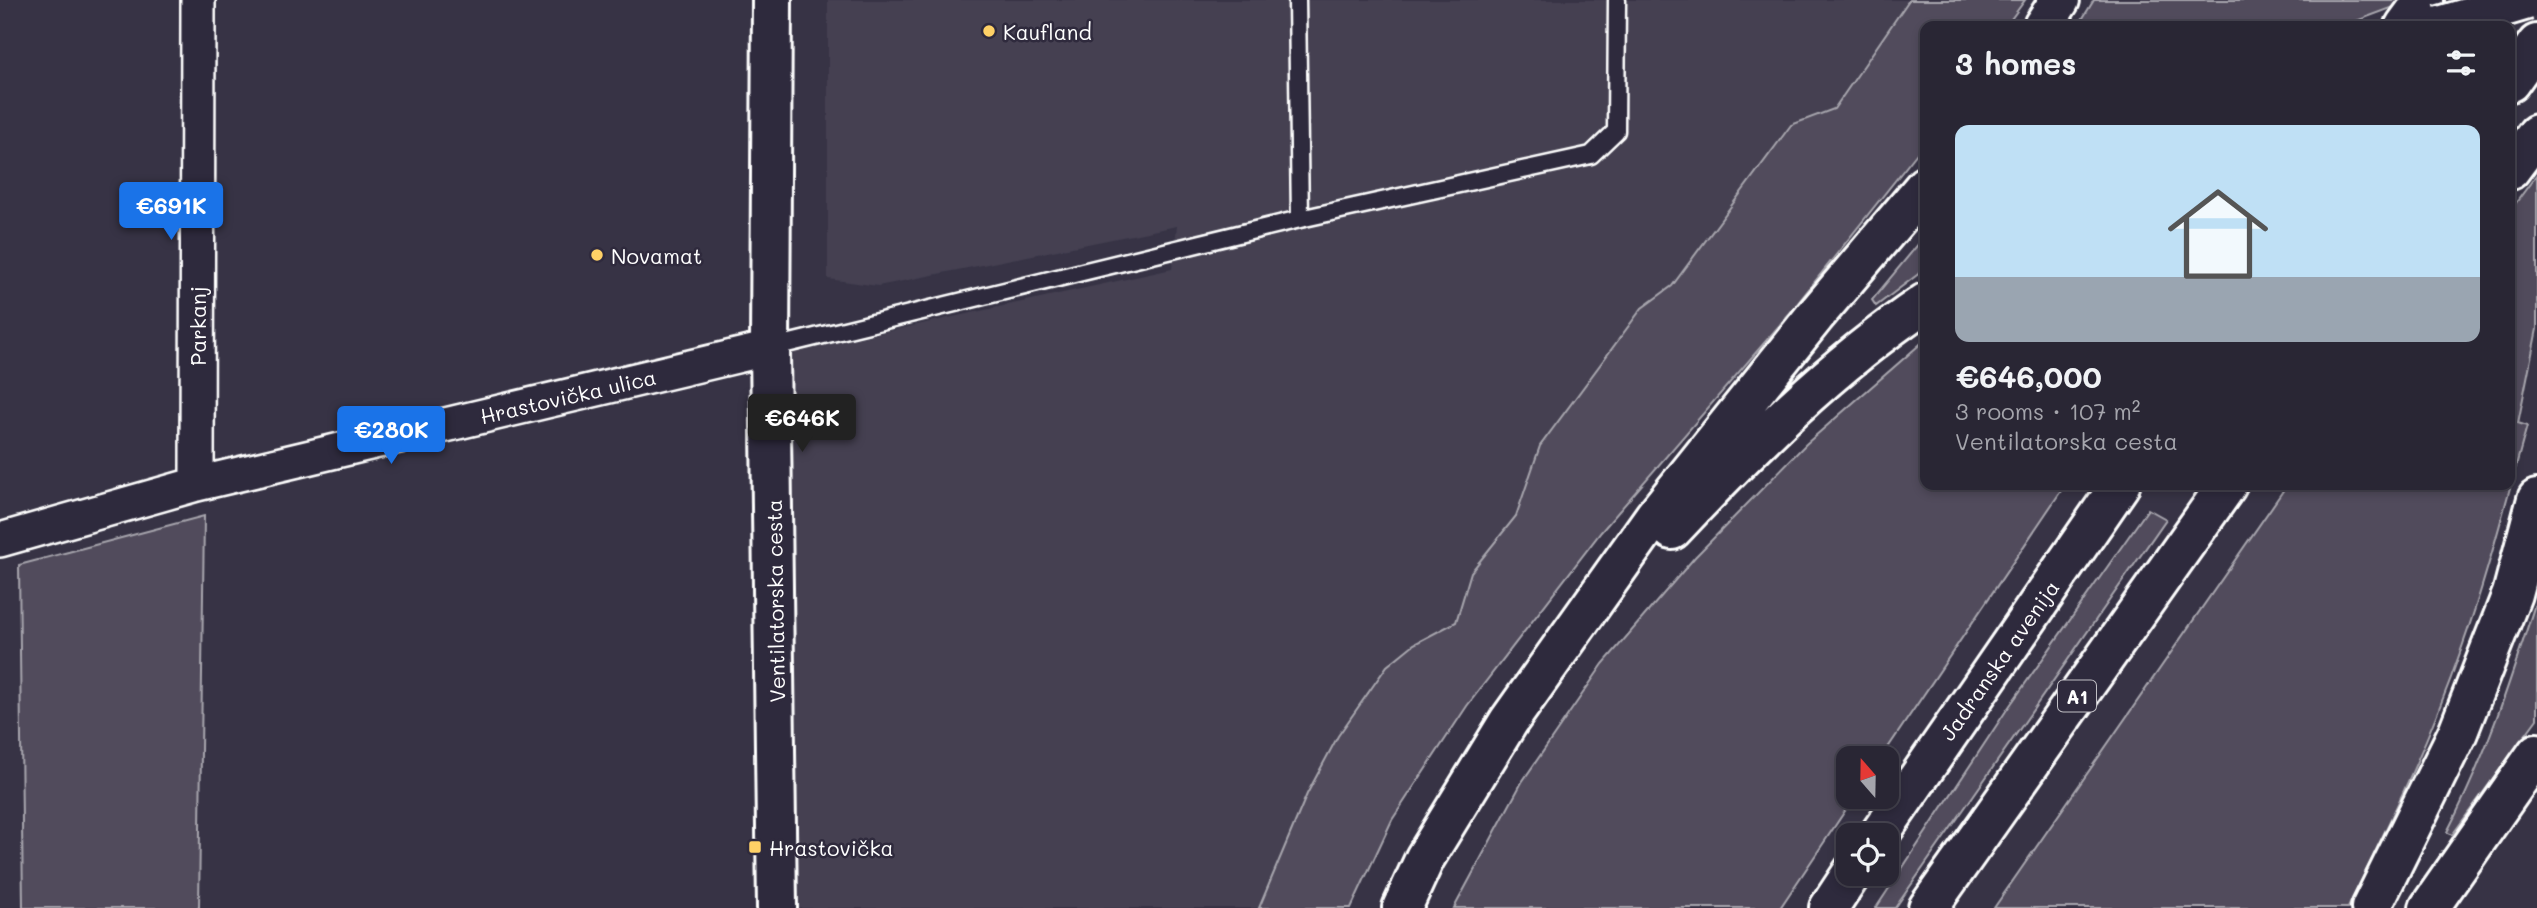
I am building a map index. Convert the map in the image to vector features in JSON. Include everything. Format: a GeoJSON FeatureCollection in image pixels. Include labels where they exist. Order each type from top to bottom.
{"type":"FeatureCollection","features":[{"type":"Feature","properties":{"kind":"main road","name":"Ventilatorska cesta"},"geometry":{"type":"LineString","coordinates":[[772,0],[770,348],[777,908]]}},
{"type":"Feature","properties":{"kind":"main road"},"geometry":{"type":"LineString","coordinates":[[2046,21],[2060,0]]}},
{"type":"Feature","properties":{"kind":"main road"},"geometry":{"type":"LineString","coordinates":[[2408,21],[2424,0]]}},
{"type":"Feature","properties":{"kind":"main road"},"geometry":{"type":"LineString","coordinates":[[2452,21],[2467,0]]}},
{"type":"Feature","properties":{"kind":"main road"},"geometry":{"type":"LineString","coordinates":[[2457,21],[2527,0]]}},
{"type":"Feature","properties":{"kind":"main road"},"geometry":{"type":"LineString","coordinates":[[2515,75],[2537,44]]}},
{"type":"Feature","properties":{"kind":"main road"},"geometry":{"type":"LineString","coordinates":[[2515,163],[2537,134]]}},
{"type":"Feature","properties":{"kind":"main road"},"geometry":{"type":"LineString","coordinates":[[1402,908],[1425,858],[1509,721],[1654,517],[1815,316],[1920,192]]}},
{"type":"Feature","properties":{"kind":"main road"},"geometry":{"type":"LineString","coordinates":[[1509,721],[1619,587],[1692,509],[1828,380],[1920,307]]}},
{"type":"Feature","properties":{"kind":"main road","name":"Jadranska avenija"},"geometry":{"type":"LineString","coordinates":[[1887,823],[2117,490]]}},
{"type":"Feature","properties":{"kind":"main road","name":"A1"},"geometry":{"type":"LineString","coordinates":[[1928,908],[2223,490]]}},
{"type":"Feature","properties":{"kind":"main road"},"geometry":{"type":"LineString","coordinates":[[2371,908],[2458,732],[2512,594],[2537,499]]}},
{"type":"Feature","properties":{"kind":"main road"},"geometry":{"type":"LineString","coordinates":[[2429,908],[2537,753]]}},
{"type":"Feature","properties":{"kind":"main road"},"geometry":{"type":"LineString","coordinates":[[1829,908],[1844,886]]}},
{"type":"Feature","properties":{"kind":"street","name":"Parkanj"},"geometry":{"type":"LineString","coordinates":[[197,484],[198,0]]}},
{"type":"Feature","properties":{"kind":"street","name":"Hrastovička ulica"},"geometry":{"type":"LineString","coordinates":[[0,540],[197,484],[770,348]]}},
{"type":"Feature","properties":{"kind":"lane"},"geometry":{"type":"LineString","coordinates":[[1297,0],[1300,219]]}},
{"type":"Feature","properties":{"kind":"lane"},"geometry":{"type":"LineString","coordinates":[[770,348],[1300,219],[1591,155],[1615,131],[1617,0]]}},
{"type":"Feature","properties":{"kind":"shaded area"},"geometry":{"type":"Polygon","coordinates":[[[828,0],[1909,0],[1834,109],[1791,125],[1672,286],[1642,308],[1540,446],[1516,516],[1471,572],[1456,622],[1414,644],[1387,666],[1338,736],[1307,794],[1259,908],[794,908],[793,352],[1172,269],[1177,226],[878,286],[828,279],[828,0]]]}},
{"type":"Feature","properties":{"kind":"shaded area"},"geometry":{"type":"Polygon","coordinates":[[[1909,0],[2025,0],[2010,21],[1920,21],[1920,149],[1789,314],[1601,532],[1467,706],[1392,820],[1351,908],[1259,908],[1307,794],[1338,736],[1387,666],[1414,644],[1456,622],[1471,572],[1516,516],[1540,446],[1642,308],[1672,286],[1791,125],[1834,109],[1909,0]]]}},
{"type":"Feature","properties":{"kind":"shaded area"},"geometry":{"type":"Polygon","coordinates":[[[2094,0],[2399,0],[2394,7],[2356,21],[2081,21],[2094,0]]]}},
{"type":"Feature","properties":{"kind":"shaded area"},"geometry":{"type":"Polygon","coordinates":[[[2537,174],[2537,329],[2518,423],[2527,426],[2515,470],[2515,204],[2537,174]]]}},
{"type":"Feature","properties":{"kind":"shaded area"},"geometry":{"type":"Polygon","coordinates":[[[1920,242],[1920,273],[1876,306],[1872,300],[1920,242]]]}},
{"type":"Feature","properties":{"kind":"shaded area"},"geometry":{"type":"Polygon","coordinates":[[[1920,344],[1920,490],[2062,490],[1889,746],[1836,746],[1836,809],[1846,809],[1780,908],[1454,908],[1522,782],[1603,664],[1695,557],[1806,444],[1920,344]]]}},
{"type":"Feature","properties":{"kind":"shaded area"},"geometry":{"type":"Polygon","coordinates":[[[2284,490],[2509,490],[2479,595],[2449,683],[2408,781],[2348,908],[1994,908],[2284,490]]]}},
{"type":"Feature","properties":{"kind":"shaded area"},"geometry":{"type":"Polygon","coordinates":[[[2148,509],[2166,519],[1895,908],[1876,908],[1891,886],[1899,886],[1899,873],[2006,711],[2148,509]]]}},
{"type":"Feature","properties":{"kind":"shaded area"},"geometry":{"type":"Polygon","coordinates":[[[204,516],[199,908],[23,908],[19,565],[204,516]]]}},
{"type":"Feature","properties":{"kind":"shaded area"},"geometry":{"type":"Polygon","coordinates":[[[2537,598],[2537,719],[2452,835],[2447,832],[2486,746],[2537,598]]]}},
{"type":"Feature","properties":{"kind":"place","name":"Kaufland"},"geometry":{"type":"Point","coordinates":[989,31]}},
{"type":"Feature","properties":{"kind":"place","name":"Novamat"},"geometry":{"type":"Point","coordinates":[597,255]}},
{"type":"Feature","properties":{"kind":"place","name":"Hrastovička"},"geometry":{"type":"Point","coordinates":[755,847]}}]}
